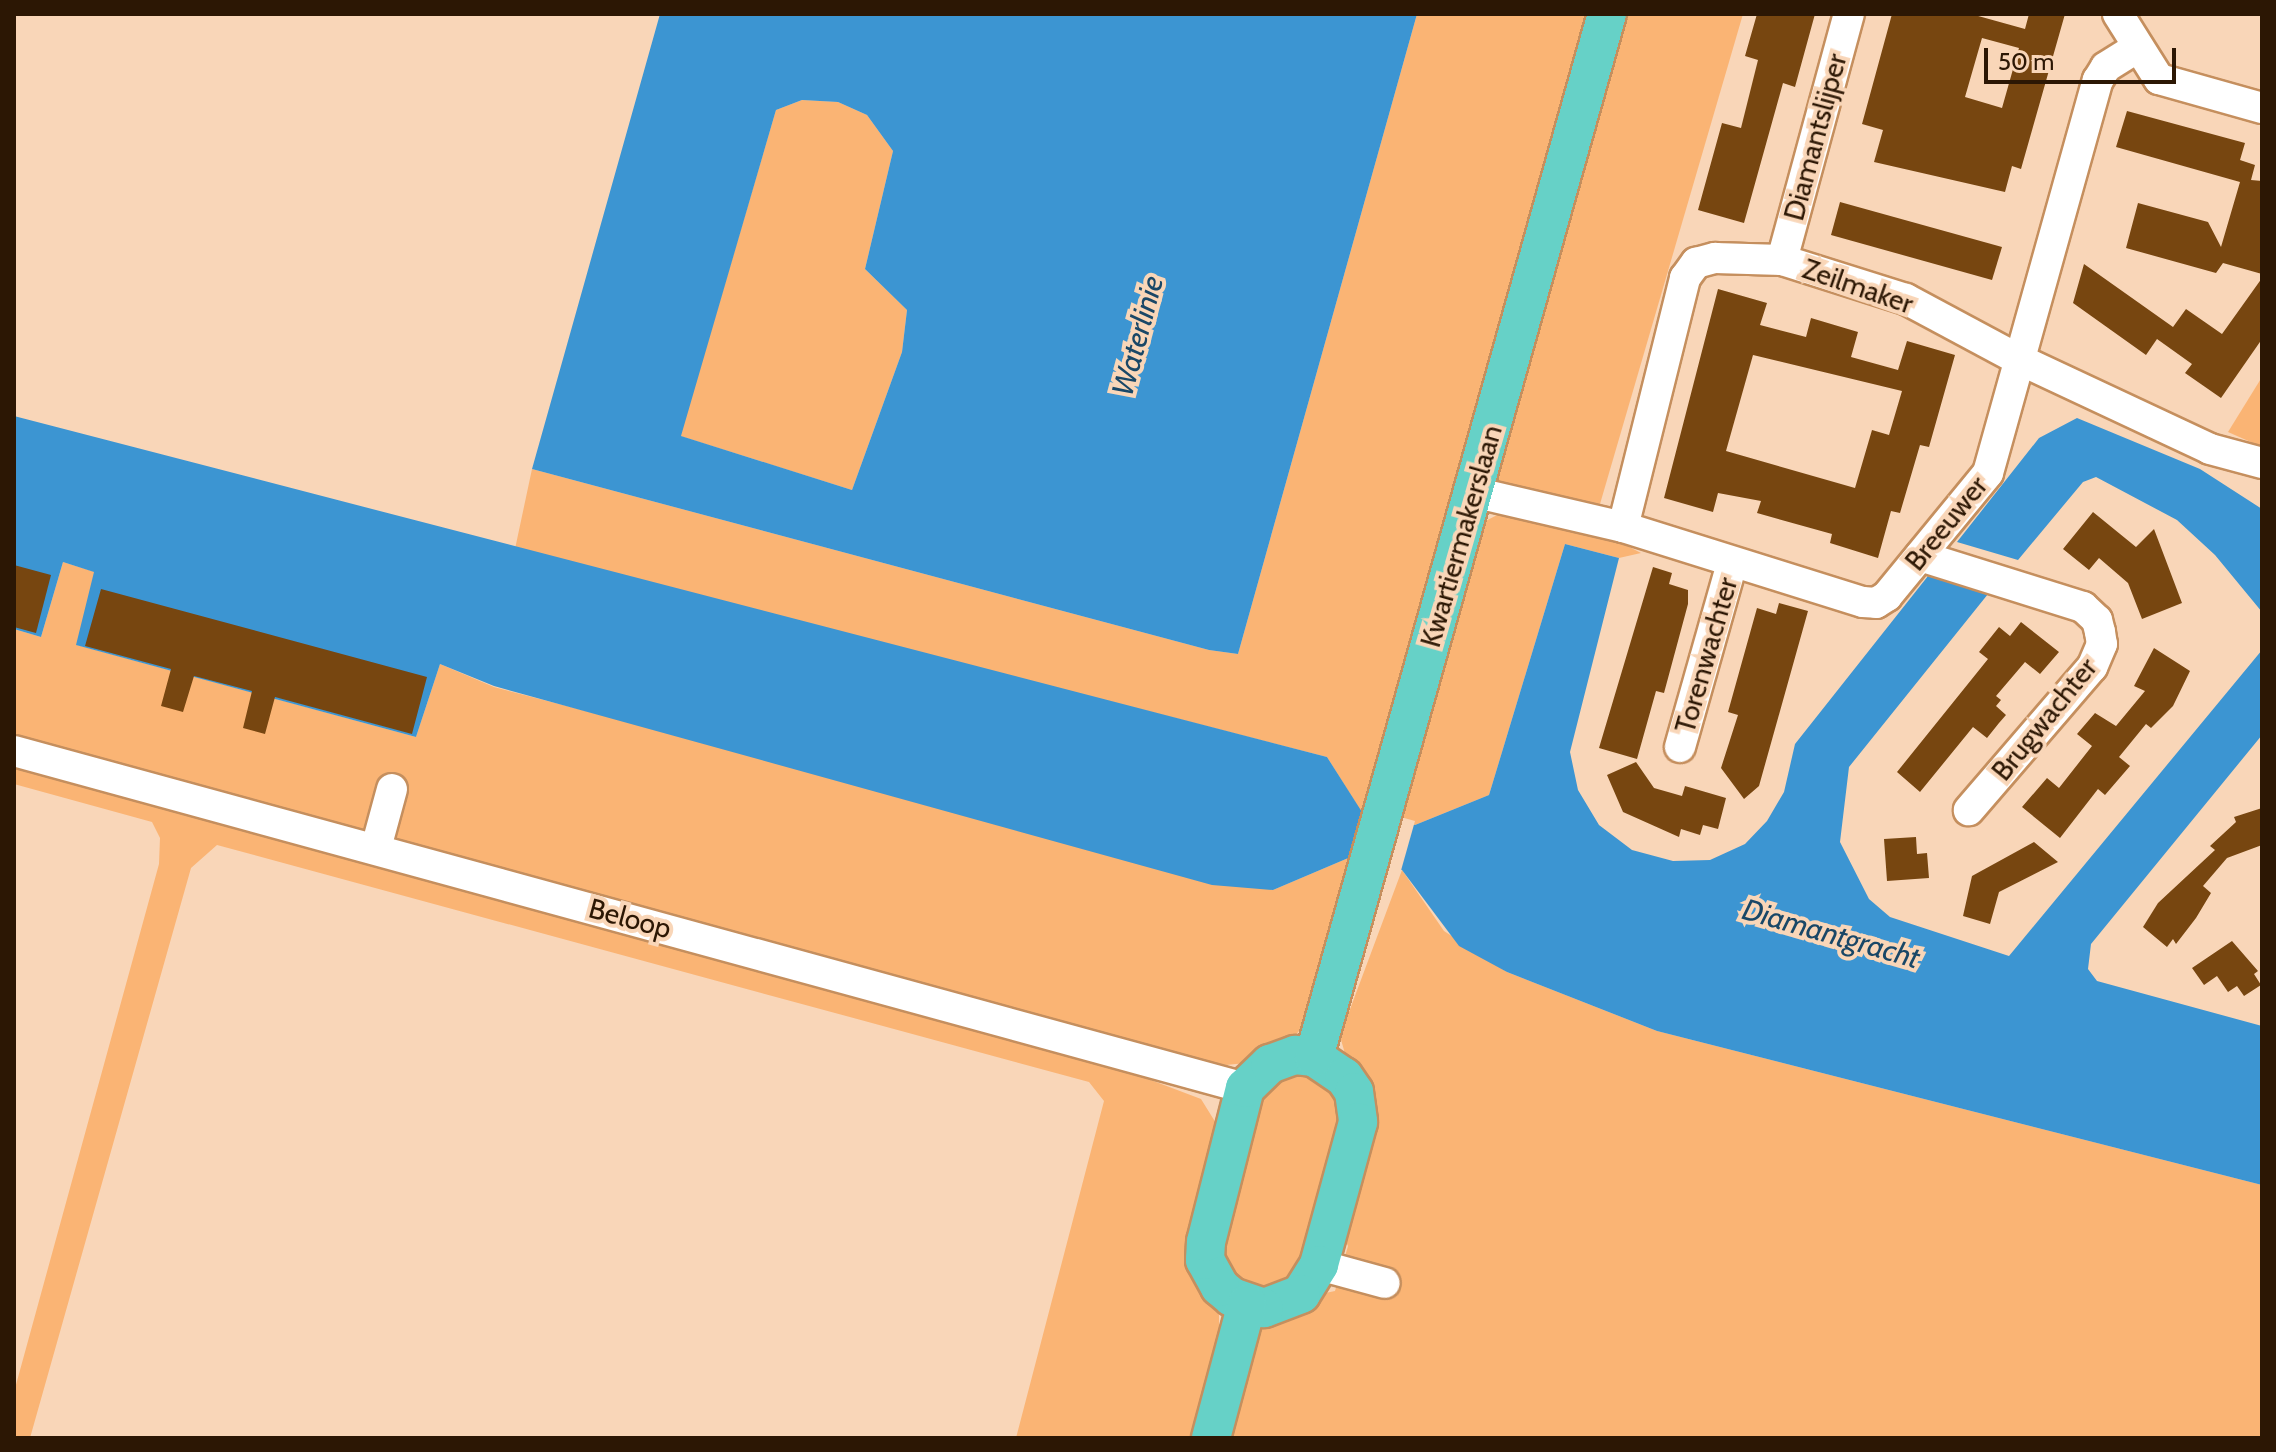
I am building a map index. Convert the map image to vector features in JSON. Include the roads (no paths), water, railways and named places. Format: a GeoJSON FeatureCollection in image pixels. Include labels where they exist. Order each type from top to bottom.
{"type":"FeatureCollection","features":[{"type":"Feature","properties":{"kind":"main road","name":"Kwartiermakerslaan"},"geometry":{"type":"LineString","coordinates":[[1314,1057],[1607,14]]}},
{"type":"Feature","properties":{"kind":"main road"},"geometry":{"type":"LineString","coordinates":[[1295,1055],[1314,1057],[1344,1077],[1359,1107],[1319,1265],[1309,1284],[1291,1300],[1264,1308],[1247,1304],[1220,1287],[1205,1260],[1245,1088],[1270,1064],[1295,1055]]}},
{"type":"Feature","properties":{"kind":"main road"},"geometry":{"type":"LineString","coordinates":[[1211,1438],[1247,1304]]}},
{"type":"Feature","properties":{"kind":"street","name":"Diamantslijper"},"geometry":{"type":"LineString","coordinates":[[1782,260],[1849,14]]}},
{"type":"Feature","properties":{"kind":"street"},"geometry":{"type":"LineString","coordinates":[[2118,14],[2159,79],[2262,108]]}},
{"type":"Feature","properties":{"kind":"street","name":"Breeuwer"},"geometry":{"type":"LineString","coordinates":[[1473,492],[1623,527],[1732,563],[1876,603],[1920,556],[1988,473],[2016,358],[2098,80],[2106,67],[2137,48]]}},
{"type":"Feature","properties":{"kind":"street","name":"Zeilmaker"},"geometry":{"type":"LineString","coordinates":[[1623,527],[1685,278],[1696,263],[1715,258],[1782,260],[1906,299],[2016,358],[2210,449],[2262,463]]}},
{"type":"Feature","properties":{"kind":"street","name":"Brugwachter"},"geometry":{"type":"LineString","coordinates":[[1920,556],[2083,607],[2097,620],[2100,632],[2102,644],[2092,667],[1969,810]]}},
{"type":"Feature","properties":{"kind":"street","name":"Torenwachter"},"geometry":{"type":"LineString","coordinates":[[1680,747],[1732,563]]}},
{"type":"Feature","properties":{"kind":"street","name":"Beloop"},"geometry":{"type":"LineString","coordinates":[[14,751],[1245,1088]]}},
{"type":"Feature","properties":{"kind":"street"},"geometry":{"type":"LineString","coordinates":[[376,848],[392,789]]}},
{"type":"Feature","properties":{"kind":"street"},"geometry":{"type":"LineString","coordinates":[[1319,1265],[1385,1283]]}},
{"type":"Feature","properties":{"kind":"water","name":"Waterlinie"},"geometry":{"type":"Polygon","coordinates":[[[660,14],[1417,14],[1238,654],[1209,650],[532,469],[660,14]],[[802,100],[776,110],[681,436],[852,490],[902,352],[907,310],[865,269],[893,151],[867,115],[838,102],[802,100]]]}},
{"type":"Feature","properties":{"kind":"water","name":"Diamantgracht"},"geometry":{"type":"Polygon","coordinates":[[[14,416],[1327,757],[1362,812],[1415,825],[1489,795],[1565,544],[1619,558],[1570,752],[1578,790],[1599,825],[1632,850],[1673,861],[1710,860],[1745,844],[1767,821],[1784,792],[1795,744],[1928,576],[1988,594],[1849,767],[1840,842],[1869,899],[1890,917],[2009,956],[2262,650],[2262,735],[2091,944],[2088,969],[2097,981],[2262,1026],[2262,1185],[1657,1031],[1507,972],[1459,946],[1402,870],[1353,856],[1273,890],[1212,885],[494,686],[440,664],[416,737],[76,645],[94,572],[63,562],[41,637],[14,629],[14,416]]]}},
{"type":"Feature","properties":{"kind":"water"},"geometry":{"type":"Polygon","coordinates":[[[2077,418],[2200,469],[2262,509],[2262,612],[2215,555],[2177,520],[2096,477],[2083,482],[2018,560],[1957,542],[2039,438],[2077,418]]]}}]}
